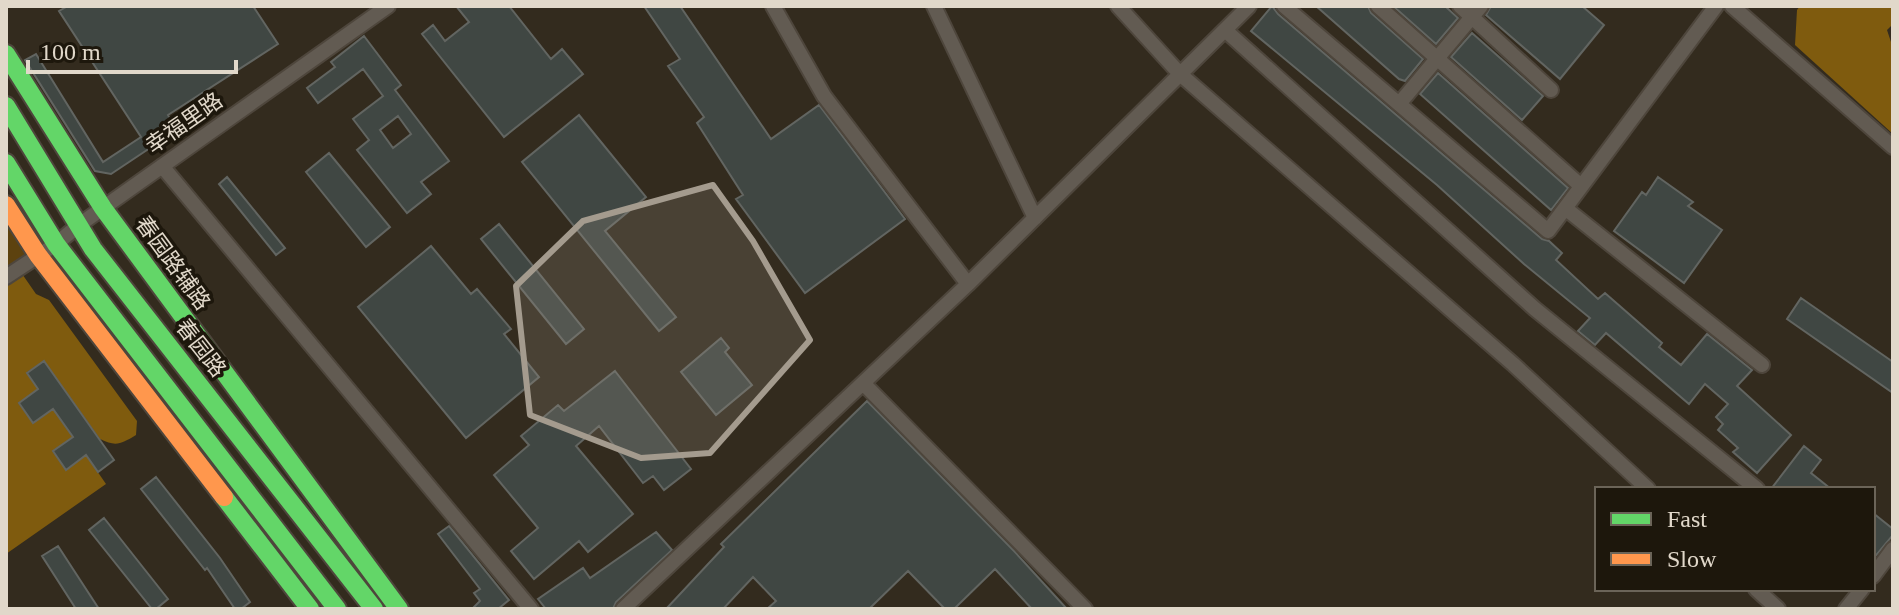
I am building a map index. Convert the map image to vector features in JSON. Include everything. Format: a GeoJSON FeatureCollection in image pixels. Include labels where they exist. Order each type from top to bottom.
{"type":"FeatureCollection","features":[{"type":"Feature","properties":{"kind":"street","name":"幸福里路"},"geometry":{"type":"LineString","coordinates":[[6,277],[388,6]]}},
{"type":"Feature","properties":{"kind":"street"},"geometry":{"type":"LineString","coordinates":[[773,6],[824,96],[968,284]]}},
{"type":"Feature","properties":{"kind":"street"},"geometry":{"type":"LineString","coordinates":[[934,6],[1035,218]]}},
{"type":"Feature","properties":{"kind":"street"},"geometry":{"type":"LineString","coordinates":[[1118,6],[1180,74],[1513,364],[1646,487]]}},
{"type":"Feature","properties":{"kind":"street"},"geometry":{"type":"LineString","coordinates":[[623,609],[968,284],[1249,6]]}},
{"type":"Feature","properties":{"kind":"street"},"geometry":{"type":"LineString","coordinates":[[1284,6],[1548,231],[1716,6]]}},
{"type":"Feature","properties":{"kind":"street"},"geometry":{"type":"LineString","coordinates":[[1378,6],[1581,186]]}},
{"type":"Feature","properties":{"kind":"street"},"geometry":{"type":"LineString","coordinates":[[1460,6],[1476,11],[1551,90]]}},
{"type":"Feature","properties":{"kind":"street"},"geometry":{"type":"LineString","coordinates":[[1732,6],[1893,147]]}},
{"type":"Feature","properties":{"kind":"street"},"geometry":{"type":"LineString","coordinates":[[1399,104],[1476,11]]}},
{"type":"Feature","properties":{"kind":"street"},"geometry":{"type":"LineString","coordinates":[[1225,30],[1535,309],[1755,487]]}},
{"type":"Feature","properties":{"kind":"street","name":"春园路辅路"},"geometry":{"type":"LineString","coordinates":[[6,54],[103,208],[399,609]]}},
{"type":"Feature","properties":{"kind":"street","name":"春园路"},"geometry":{"type":"LineString","coordinates":[[6,106],[93,249],[374,609]]}},
{"type":"Feature","properties":{"kind":"street"},"geometry":{"type":"LineString","coordinates":[[6,163],[56,244],[337,609]]}},
{"type":"Feature","properties":{"kind":"street"},"geometry":{"type":"LineString","coordinates":[[162,166],[531,609]]}},
{"type":"Feature","properties":{"kind":"street"},"geometry":{"type":"LineString","coordinates":[[6,205],[38,255],[310,609]]}},
{"type":"Feature","properties":{"kind":"street"},"geometry":{"type":"LineString","coordinates":[[1565,208],[1762,365]]}},
{"type":"Feature","properties":{"kind":"street"},"geometry":{"type":"LineString","coordinates":[[863,383],[1085,609]]}},
{"type":"Feature","properties":{"kind":"street"},"geometry":{"type":"LineString","coordinates":[[1875,573],[1893,549]]}},
{"type":"Feature","properties":{"kind":"street"},"geometry":{"type":"LineString","coordinates":[[1758,591],[1778,609]]}},
{"type":"Feature","properties":{"kind":"street"},"geometry":{"type":"LineString","coordinates":[[1846,609],[1860,591]]}},
{"type":"Feature","properties":{"kind":"highlighted area"},"geometry":{"type":"Polygon","coordinates":[[[713,185],[753,241],[810,340],[710,453],[641,458],[530,415],[516,286],[583,221],[713,185]]]}},
{"type":"Feature","properties":{"kind":"shaded area"},"geometry":{"type":"Polygon","coordinates":[[[1800,6],[1893,6],[1893,24],[1887,30],[1893,48],[1893,134],[1795,45],[1797,10],[1800,6]]]}},
{"type":"Feature","properties":{"kind":"shaded area"},"geometry":{"type":"Polygon","coordinates":[[[6,205],[38,255],[6,277],[6,205]]]}},
{"type":"Feature","properties":{"kind":"shaded area"},"geometry":{"type":"Polygon","coordinates":[[[18,268],[36,294],[49,300],[137,421],[136,435],[126,441],[110,443],[100,439],[44,361],[27,372],[40,391],[19,404],[33,423],[48,412],[50,404],[77,442],[68,440],[53,452],[66,469],[84,452],[106,484],[6,554],[6,277],[18,268]]]}},
{"type":"Feature","properties":{"kind":"building"},"geometry":{"type":"Polygon","coordinates":[[[68,6],[253,6],[278,44],[168,115],[177,130],[111,174],[95,171],[25,60],[36,54],[103,162],[141,137],[59,11],[68,6]]]}},
{"type":"Feature","properties":{"kind":"building"},"geometry":{"type":"Polygon","coordinates":[[[456,6],[509,6],[551,59],[562,49],[583,74],[504,137],[422,34],[433,25],[445,41],[469,22],[456,6]]]}},
{"type":"Feature","properties":{"kind":"building"},"geometry":{"type":"Polygon","coordinates":[[[644,6],[680,6],[771,139],[819,105],[905,219],[805,293],[736,199],[743,195],[697,123],[704,117],[668,66],[680,59],[644,6]]]}},
{"type":"Feature","properties":{"kind":"building"},"geometry":{"type":"Polygon","coordinates":[[[1272,6],[1542,239],[1549,241],[1562,253],[1556,260],[1598,299],[1605,293],[1662,343],[1659,347],[1681,365],[1707,334],[1752,370],[1737,386],[1791,435],[1757,473],[1733,452],[1738,448],[1718,430],[1723,424],[1716,417],[1728,404],[1705,384],[1689,404],[1606,333],[1595,345],[1578,331],[1590,318],[1524,264],[1437,185],[1251,31],[1272,6]]]}},
{"type":"Feature","properties":{"kind":"building"},"geometry":{"type":"Polygon","coordinates":[[[1316,6],[1368,6],[1371,13],[1423,59],[1405,81],[1399,79],[1316,6]]]}},
{"type":"Feature","properties":{"kind":"building"},"geometry":{"type":"Polygon","coordinates":[[[1393,6],[1445,6],[1458,18],[1436,44],[1393,6]]]}},
{"type":"Feature","properties":{"kind":"building"},"geometry":{"type":"Polygon","coordinates":[[[1491,6],[1582,6],[1604,25],[1560,79],[1486,15],[1491,6]]]}},
{"type":"Feature","properties":{"kind":"building"},"geometry":{"type":"Polygon","coordinates":[[[1472,33],[1543,96],[1522,120],[1451,57],[1472,33]]]}},
{"type":"Feature","properties":{"kind":"building"},"geometry":{"type":"Polygon","coordinates":[[[364,36],[401,85],[395,90],[449,161],[421,182],[431,194],[407,213],[357,150],[369,140],[353,119],[383,96],[363,69],[318,103],[307,88],[335,67],[331,62],[364,36]],[[398,116],[380,130],[393,148],[411,134],[398,116]]]}},
{"type":"Feature","properties":{"kind":"building"},"geometry":{"type":"Polygon","coordinates":[[[1438,73],[1568,188],[1551,210],[1420,94],[1438,73]]]}},
{"type":"Feature","properties":{"kind":"building"},"geometry":{"type":"Polygon","coordinates":[[[579,115],[646,197],[605,231],[676,317],[659,331],[522,162],[579,115]]]}},
{"type":"Feature","properties":{"kind":"building"},"geometry":{"type":"Polygon","coordinates":[[[329,153],[390,227],[366,247],[306,172],[329,153]]]}},
{"type":"Feature","properties":{"kind":"building"},"geometry":{"type":"Polygon","coordinates":[[[227,177],[285,248],[276,255],[219,184],[227,177]]]}},
{"type":"Feature","properties":{"kind":"building"},"geometry":{"type":"Polygon","coordinates":[[[1658,177],[1693,202],[1688,206],[1722,230],[1684,283],[1614,231],[1642,192],[1646,195],[1658,177]]]}},
{"type":"Feature","properties":{"kind":"building"},"geometry":{"type":"Polygon","coordinates":[[[499,224],[584,329],[566,344],[481,239],[499,224]]]}},
{"type":"Feature","properties":{"kind":"building"},"geometry":{"type":"Polygon","coordinates":[[[431,246],[471,294],[477,289],[511,329],[504,334],[539,377],[466,438],[358,307],[431,246]]]}},
{"type":"Feature","properties":{"kind":"building"},"geometry":{"type":"Polygon","coordinates":[[[1801,298],[1893,362],[1893,393],[1787,319],[1801,298]]]}},
{"type":"Feature","properties":{"kind":"building"},"geometry":{"type":"Polygon","coordinates":[[[721,338],[729,348],[725,352],[752,385],[716,415],[681,372],[721,338]]]}},
{"type":"Feature","properties":{"kind":"building"},"geometry":{"type":"Polygon","coordinates":[[[44,361],[114,460],[98,472],[86,455],[66,470],[53,451],[73,437],[53,409],[33,423],[19,403],[38,389],[27,373],[44,361]]]}},
{"type":"Feature","properties":{"kind":"building"},"geometry":{"type":"Polygon","coordinates":[[[615,371],[691,469],[664,490],[653,476],[643,483],[599,426],[576,446],[633,514],[588,552],[579,541],[534,579],[511,551],[538,528],[494,475],[529,445],[521,436],[558,405],[564,411],[615,371]]]}},
{"type":"Feature","properties":{"kind":"building"},"geometry":{"type":"Polygon","coordinates":[[[867,401],[1067,609],[1032,609],[995,569],[954,609],[945,609],[908,571],[869,609],[767,609],[776,601],[753,577],[723,609],[666,609],[724,547],[721,544],[867,401]]]}},
{"type":"Feature","properties":{"kind":"building"},"geometry":{"type":"Polygon","coordinates":[[[1804,446],[1821,460],[1811,473],[1828,487],[1773,487],[1804,446]]]}},
{"type":"Feature","properties":{"kind":"building"},"geometry":{"type":"Polygon","coordinates":[[[156,477],[220,558],[250,602],[241,609],[235,609],[207,568],[205,570],[141,489],[156,477]]]}},
{"type":"Feature","properties":{"kind":"building"},"geometry":{"type":"Polygon","coordinates":[[[1875,515],[1893,529],[1893,535],[1875,557],[1875,515]]]}},
{"type":"Feature","properties":{"kind":"building"},"geometry":{"type":"Polygon","coordinates":[[[104,518],[168,599],[156,609],[152,609],[89,530],[104,518]]]}},
{"type":"Feature","properties":{"kind":"building"},"geometry":{"type":"Polygon","coordinates":[[[449,526],[509,600],[498,609],[472,609],[480,601],[474,593],[480,589],[438,534],[449,526]]]}},
{"type":"Feature","properties":{"kind":"building"},"geometry":{"type":"Polygon","coordinates":[[[656,532],[672,550],[616,602],[613,609],[546,609],[538,599],[583,568],[590,578],[656,532]]]}},
{"type":"Feature","properties":{"kind":"building"},"geometry":{"type":"Polygon","coordinates":[[[58,546],[99,609],[76,609],[42,556],[58,546]]]}},
{"type":"Feature","properties":{"kind":"traffic: fast"},"geometry":{"type":"LineString","coordinates":[[6,54],[103,208],[399,609]]}},
{"type":"Feature","properties":{"kind":"traffic: fast"},"geometry":{"type":"LineString","coordinates":[[6,106],[93,249],[374,609]]}},
{"type":"Feature","properties":{"kind":"traffic: fast"},"geometry":{"type":"LineString","coordinates":[[6,163],[56,244],[337,609]]}},
{"type":"Feature","properties":{"kind":"traffic: fast"},"geometry":{"type":"LineString","coordinates":[[224,497],[310,609]]}},
{"type":"Feature","properties":{"kind":"traffic: slow"},"geometry":{"type":"LineString","coordinates":[[6,205],[38,255],[224,497]]}}]}
